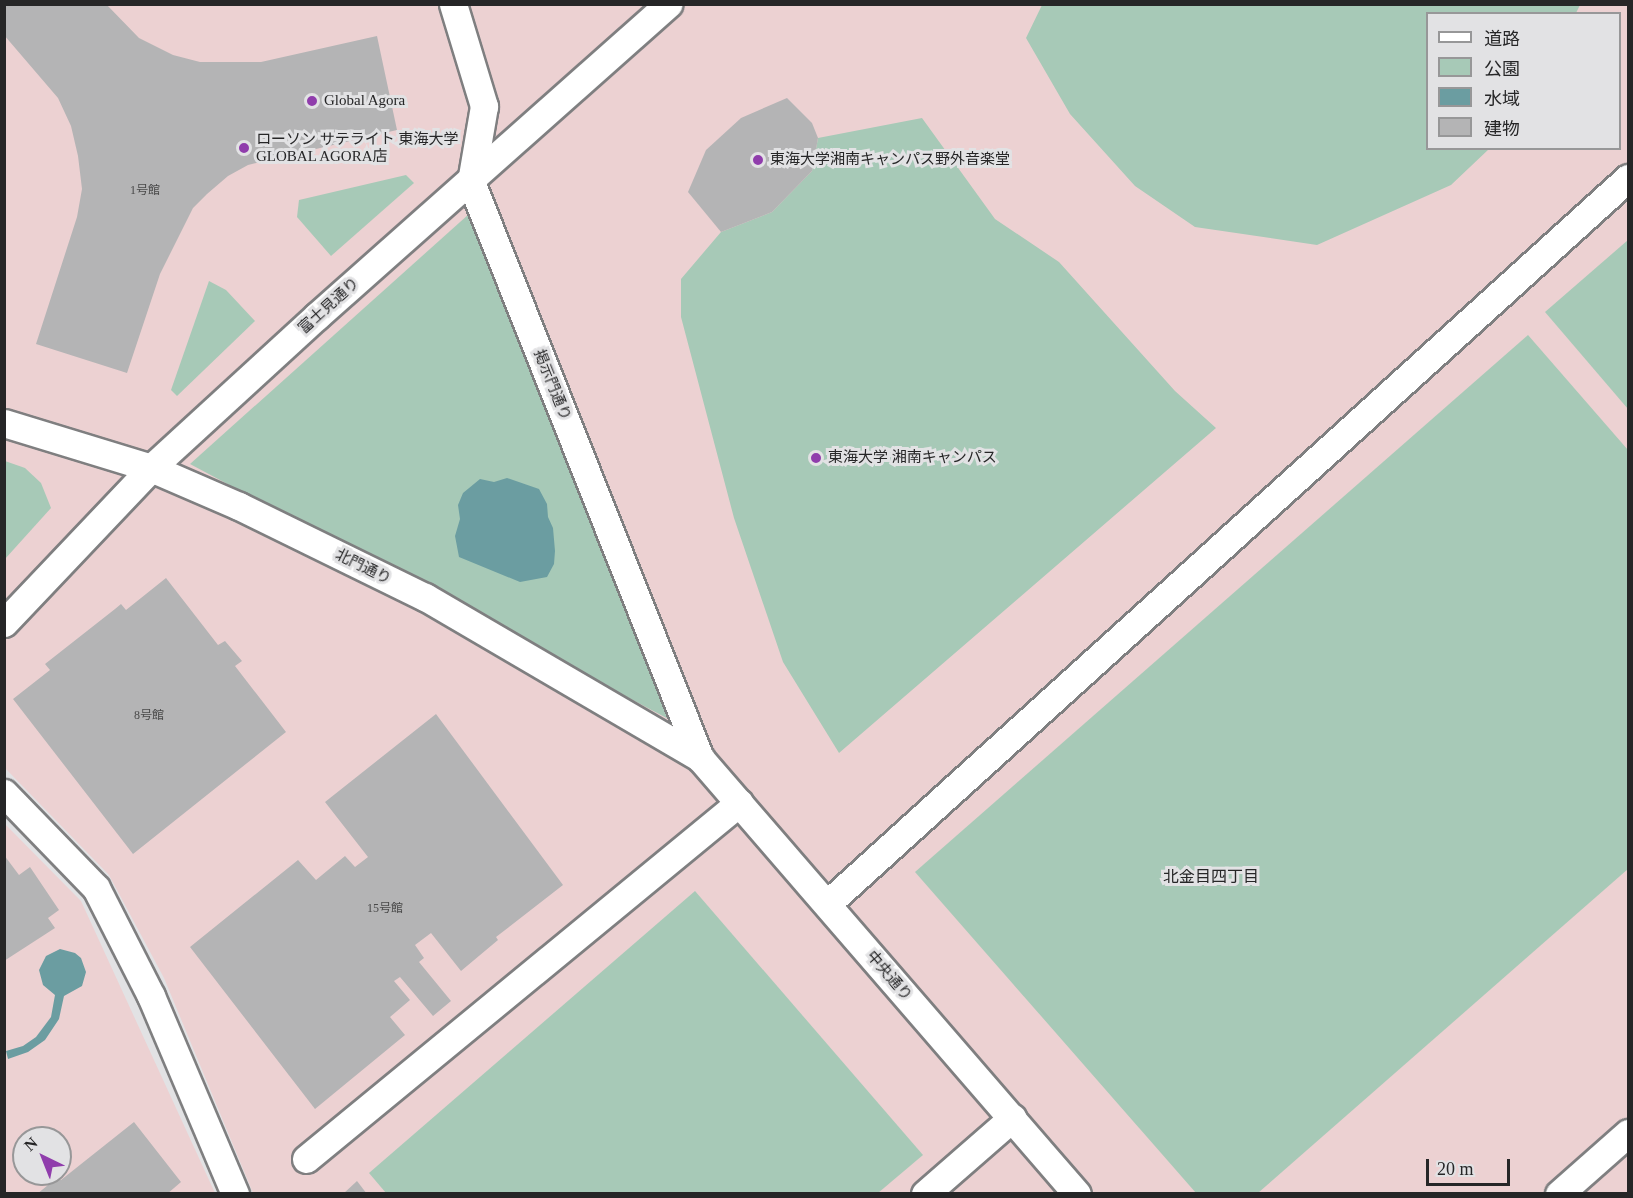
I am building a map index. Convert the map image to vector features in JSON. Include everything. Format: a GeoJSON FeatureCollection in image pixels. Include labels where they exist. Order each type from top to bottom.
{"type":"FeatureCollection","features":[{"type":"Feature","properties":{"kind":"street"},"geometry":{"type":"LineString","coordinates":[[453,4],[484,106],[471,182]]}},
{"type":"Feature","properties":{"kind":"street","name":"富士見通り"},"geometry":{"type":"LineString","coordinates":[[4,623],[151,468],[317,316],[471,182],[668,4]]}},
{"type":"Feature","properties":{"kind":"street"},"geometry":{"type":"LineString","coordinates":[[827,904],[1629,178]]}},
{"type":"Feature","properties":{"kind":"street","name":"掲示門通り"},"geometry":{"type":"LineString","coordinates":[[471,182],[700,758]]}},
{"type":"Feature","properties":{"kind":"street","name":"北門通り"},"geometry":{"type":"LineString","coordinates":[[4,423],[151,468],[239,506],[425,597],[700,758]]}},
{"type":"Feature","properties":{"kind":"street","name":"中央通り"},"geometry":{"type":"LineString","coordinates":[[700,758],[1077,1194]]}},
{"type":"Feature","properties":{"kind":"street"},"geometry":{"type":"LineString","coordinates":[[4,793],[96,888],[150,996],[235,1194]]}},
{"type":"Feature","properties":{"kind":"street"},"geometry":{"type":"LineString","coordinates":[[306,1159],[740,803]]}},
{"type":"Feature","properties":{"kind":"street"},"geometry":{"type":"LineString","coordinates":[[925,1194],[1012,1118]]}},
{"type":"Feature","properties":{"kind":"street"},"geometry":{"type":"LineString","coordinates":[[1559,1194],[1629,1133]]}},
{"type":"Feature","properties":{"kind":"shaded area","name":"東海大学 湘南キャンパス"},"geometry":{"type":"Polygon","coordinates":[[[4,5],[1628,5],[1628,1193],[253,1193],[164,978],[109,875],[5,768],[4,5]]]}},
{"type":"Feature","properties":{"kind":"shaded area"},"geometry":{"type":"Polygon","coordinates":[[[4,823],[81,901],[215,1193],[5,1193],[4,823]]]}},
{"type":"Feature","properties":{"kind":"green space"},"geometry":{"type":"Polygon","coordinates":[[[1042,4],[1580,5],[1576,12],[1426,12],[1426,150],[1488,150],[1451,185],[1317,245],[1195,227],[1135,186],[1070,114],[1026,38],[1042,4]]]}},
{"type":"Feature","properties":{"kind":"green space"},"geometry":{"type":"Polygon","coordinates":[[[922,118],[995,219],[1059,262],[1175,391],[1216,428],[839,753],[783,662],[734,518],[681,317],[681,279],[721,232],[772,212],[812,171],[818,138],[922,118]]]}},
{"type":"Feature","properties":{"kind":"green space"},"geometry":{"type":"Polygon","coordinates":[[[406,175],[414,183],[331,256],[297,217],[299,200],[406,175]]]}},
{"type":"Feature","properties":{"kind":"green space"},"geometry":{"type":"Polygon","coordinates":[[[469,214],[674,722],[190,464],[469,214]]]}},
{"type":"Feature","properties":{"kind":"green space"},"geometry":{"type":"Polygon","coordinates":[[[1628,240],[1628,409],[1545,312],[1628,240]]]}},
{"type":"Feature","properties":{"kind":"green space"},"geometry":{"type":"Polygon","coordinates":[[[209,281],[226,290],[255,321],[177,396],[171,390],[209,281]]]}},
{"type":"Feature","properties":{"kind":"green space"},"geometry":{"type":"Polygon","coordinates":[[[1528,335],[1628,450],[1628,869],[1258,1193],[1196,1193],[915,872],[1528,335]]]}},
{"type":"Feature","properties":{"kind":"green space"},"geometry":{"type":"Polygon","coordinates":[[[5,461],[25,468],[41,483],[51,508],[5,559],[5,461]]]}},
{"type":"Feature","properties":{"kind":"green space"},"geometry":{"type":"Polygon","coordinates":[[[695,891],[923,1155],[878,1193],[386,1193],[369,1173],[695,891]]]}},
{"type":"Feature","properties":{"kind":"water"},"geometry":{"type":"Polygon","coordinates":[[[507,478],[539,489],[547,504],[548,517],[553,528],[555,551],[554,564],[547,577],[520,582],[459,557],[455,536],[460,519],[458,505],[463,493],[480,479],[494,482],[507,478]]]}},
{"type":"Feature","properties":{"kind":"water"},"geometry":{"type":"Polygon","coordinates":[[[60,949],[75,953],[81,958],[86,972],[82,986],[64,996],[59,1019],[45,1040],[28,1052],[8,1059],[6,1051],[23,1046],[36,1037],[51,1017],[55,995],[43,985],[39,970],[46,956],[60,949]]]}},
{"type":"Feature","properties":{"kind":"building"},"geometry":{"type":"Polygon","coordinates":[[[4,4],[106,4],[139,38],[173,55],[200,62],[261,62],[377,36],[397,130],[248,165],[228,176],[207,194],[193,208],[160,274],[127,373],[36,344],[77,217],[82,189],[71,126],[58,98],[4,35],[4,4]]]}},
{"type":"Feature","properties":{"kind":"building","name":"東海大学湘南キャンパス野外音楽堂"},"geometry":{"type":"Polygon","coordinates":[[[787,98],[812,123],[818,138],[812,171],[772,212],[721,232],[688,192],[706,150],[741,118],[787,98]]]}},
{"type":"Feature","properties":{"kind":"building"},"geometry":{"type":"Polygon","coordinates":[[[166,578],[218,645],[225,641],[242,661],[235,666],[286,732],[133,854],[13,699],[50,670],[45,664],[121,604],[126,610],[166,578]]]}},
{"type":"Feature","properties":{"kind":"building"},"geometry":{"type":"Polygon","coordinates":[[[436,714],[563,885],[496,937],[498,940],[461,971],[431,933],[415,945],[424,958],[419,962],[451,1001],[433,1016],[400,977],[394,981],[410,1000],[390,1017],[405,1035],[315,1109],[190,947],[298,860],[316,880],[345,856],[355,867],[368,857],[325,802],[436,714]]]}},
{"type":"Feature","properties":{"kind":"building"},"geometry":{"type":"Polygon","coordinates":[[[4,855],[19,875],[30,867],[59,910],[48,918],[55,928],[4,961],[4,855]]]}},
{"type":"Feature","properties":{"kind":"building"},"geometry":{"type":"Polygon","coordinates":[[[134,1122],[181,1182],[167,1194],[37,1194],[47,1186],[72,1186],[72,1171],[134,1122]]]}},
{"type":"Feature","properties":{"kind":"building"},"geometry":{"type":"Polygon","coordinates":[[[357,1181],[367,1194],[343,1194],[357,1181]]]}},
{"type":"Feature","properties":{"kind":"place","name":"Global Agora"},"geometry":{"type":"Point","coordinates":[312,101]}},
{"type":"Feature","properties":{"kind":"place","name":"ローソン サテライト 東海大学 GLOBAL AGORA店"},"geometry":{"type":"Point","coordinates":[244,148]}},
{"type":"Feature","properties":{"kind":"place","name":"東海大学湘南キャンパス野外音楽堂"},"geometry":{"type":"Point","coordinates":[758,160]}},
{"type":"Feature","properties":{"kind":"place","name":"東海大学 湘南キャンパス"},"geometry":{"type":"Point","coordinates":[816,458]}},
{"type":"Feature","properties":{"kind":"district","name":"北金目四丁目"},"geometry":{"type":"Point","coordinates":[1211,877]}}]}
